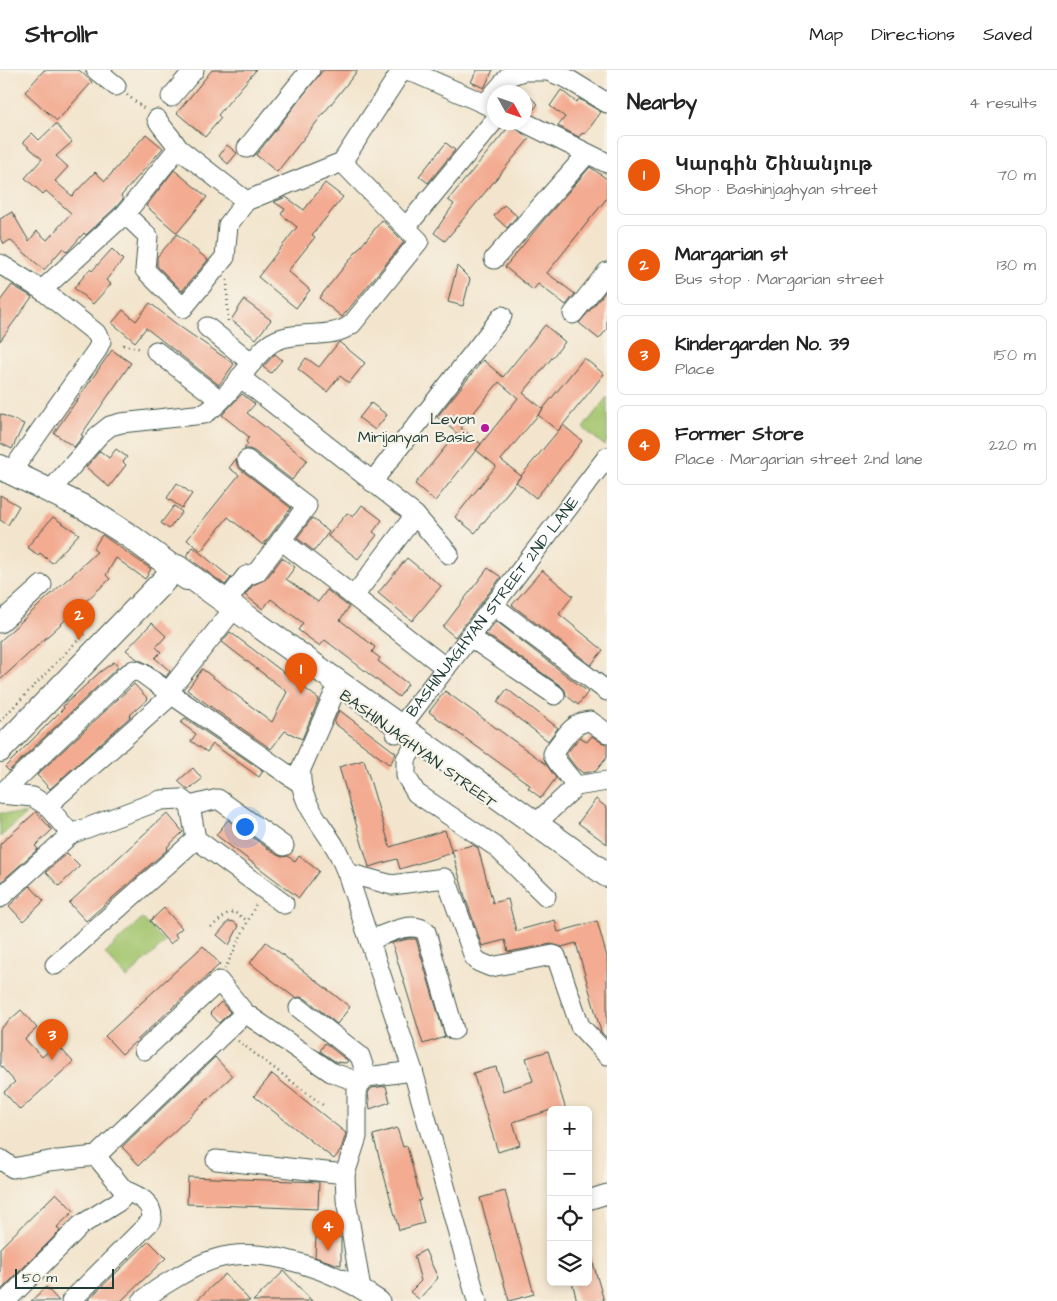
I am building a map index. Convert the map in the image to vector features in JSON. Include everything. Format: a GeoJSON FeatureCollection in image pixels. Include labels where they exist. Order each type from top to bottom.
{"type":"FeatureCollection","features":[{"type":"Feature","properties":{"kind":"main road","name":"BASHINJAGHYAN STREET"},"geometry":{"type":"LineString","coordinates":[[6,470],[87,509],[178,569],[607,888]]}},
{"type":"Feature","properties":{"kind":"main road"},"geometry":{"type":"LineString","coordinates":[[0,750],[178,569]]}},
{"type":"Feature","properties":{"kind":"main road"},"geometry":{"type":"LineString","coordinates":[[0,754],[178,569]]}},
{"type":"Feature","properties":{"kind":"main road","name":"BASHINJAGHYAN STREET"},"geometry":{"type":"LineString","coordinates":[[229,607],[336,689],[538,825],[607,875]]}},
{"type":"Feature","properties":{"kind":"street"},"geometry":{"type":"LineString","coordinates":[[96,70],[116,86]]}},
{"type":"Feature","properties":{"kind":"street"},"geometry":{"type":"LineString","coordinates":[[171,97],[194,70]]}},
{"type":"Feature","properties":{"kind":"street"},"geometry":{"type":"LineString","coordinates":[[247,148],[310,70]]}},
{"type":"Feature","properties":{"kind":"street"},"geometry":{"type":"LineString","coordinates":[[125,214],[148,236],[145,270],[182,308],[225,257],[228,225],[246,201],[342,162],[402,70]]}},
{"type":"Feature","properties":{"kind":"street"},"geometry":{"type":"LineString","coordinates":[[408,70],[487,105]]}},
{"type":"Feature","properties":{"kind":"street"},"geometry":{"type":"LineString","coordinates":[[503,85],[509,76],[523,71],[548,72],[568,79],[607,103]]}},
{"type":"Feature","properties":{"kind":"street"},"geometry":{"type":"LineString","coordinates":[[157,119],[178,148],[246,201]]}},
{"type":"Feature","properties":{"kind":"street"},"geometry":{"type":"LineString","coordinates":[[532,126],[607,163]]}},
{"type":"Feature","properties":{"kind":"street"},"geometry":{"type":"LineString","coordinates":[[406,228],[487,130]]}},
{"type":"Feature","properties":{"kind":"street"},"geometry":{"type":"LineString","coordinates":[[42,290],[125,214],[178,148]]}},
{"type":"Feature","properties":{"kind":"street"},"geometry":{"type":"LineString","coordinates":[[494,259],[587,154]]}},
{"type":"Feature","properties":{"kind":"street"},"geometry":{"type":"LineString","coordinates":[[50,491],[100,434],[110,426],[121,423],[204,414],[211,410],[268,344],[279,338],[340,330],[352,324],[419,241],[342,162]]}},
{"type":"Feature","properties":{"kind":"street"},"geometry":{"type":"LineString","coordinates":[[3,271],[42,290],[96,333],[100,341],[97,350],[6,470]]}},
{"type":"Feature","properties":{"kind":"street"},"geometry":{"type":"LineString","coordinates":[[573,314],[607,272]]}},
{"type":"Feature","properties":{"kind":"street"},"geometry":{"type":"LineString","coordinates":[[372,482],[502,316]]}},
{"type":"Feature","properties":{"kind":"street"},"geometry":{"type":"LineString","coordinates":[[207,327],[246,370],[372,482],[415,515],[449,554]]}},
{"type":"Feature","properties":{"kind":"street"},"geometry":{"type":"LineString","coordinates":[[156,351],[220,400]]}},
{"type":"Feature","properties":{"kind":"street","name":"BASHINJAGHYAN STREET 2ND LANE"},"geometry":{"type":"LineString","coordinates":[[546,896],[494,846],[416,793],[406,776],[404,736],[446,668],[607,458]]}},
{"type":"Feature","properties":{"kind":"street"},"geometry":{"type":"LineString","coordinates":[[47,806],[165,701],[168,692],[229,607],[246,576],[257,572],[307,506],[247,460]]}},
{"type":"Feature","properties":{"kind":"street"},"geometry":{"type":"LineString","coordinates":[[354,596],[415,515]]}},
{"type":"Feature","properties":{"kind":"street"},"geometry":{"type":"LineString","coordinates":[[282,540],[446,668]]}},
{"type":"Feature","properties":{"kind":"street"},"geometry":{"type":"LineString","coordinates":[[0,623],[42,585]]}},
{"type":"Feature","properties":{"kind":"street"},"geometry":{"type":"LineString","coordinates":[[494,606],[607,691]]}},
{"type":"Feature","properties":{"kind":"street"},"geometry":{"type":"LineString","coordinates":[[470,637],[555,695]]}},
{"type":"Feature","properties":{"kind":"street"},"geometry":{"type":"LineString","coordinates":[[0,794],[126,675],[134,670],[142,673],[300,783]]}},
{"type":"Feature","properties":{"kind":"street"},"geometry":{"type":"LineString","coordinates":[[336,689],[301,769],[300,783],[304,799],[336,848],[347,873],[370,940],[413,1071],[477,1301]]}},
{"type":"Feature","properties":{"kind":"street"},"geometry":{"type":"LineString","coordinates":[[576,786],[556,761],[553,754],[555,750],[575,725],[583,721],[590,721],[607,733]]}},
{"type":"Feature","properties":{"kind":"street"},"geometry":{"type":"LineString","coordinates":[[538,825],[544,816],[576,786],[607,781]]}},
{"type":"Feature","properties":{"kind":"street"},"geometry":{"type":"LineString","coordinates":[[0,794],[33,797],[47,806],[71,834]]}},
{"type":"Feature","properties":{"kind":"street"},"geometry":{"type":"LineString","coordinates":[[0,898],[71,834],[161,800],[181,799],[190,806],[196,838],[284,904]]}},
{"type":"Feature","properties":{"kind":"street"},"geometry":{"type":"LineString","coordinates":[[190,806],[218,799],[284,846]]}},
{"type":"Feature","properties":{"kind":"street"},"geometry":{"type":"LineString","coordinates":[[55,964],[196,838]]}},
{"type":"Feature","properties":{"kind":"street"},"geometry":{"type":"LineString","coordinates":[[347,873],[392,885],[444,878],[447,881],[474,957],[484,965],[498,967],[553,955],[556,956],[580,1026],[607,1055]]}},
{"type":"Feature","properties":{"kind":"street"},"geometry":{"type":"LineString","coordinates":[[370,940],[411,926],[422,928],[426,932],[454,1030]]}},
{"type":"Feature","properties":{"kind":"street"},"geometry":{"type":"LineString","coordinates":[[144,1050],[219,981],[245,1013],[331,1072],[364,1080],[413,1071]]}},
{"type":"Feature","properties":{"kind":"street"},"geometry":{"type":"LineString","coordinates":[[299,1008],[360,1056],[364,1080],[357,1090],[357,1137],[345,1174],[346,1200],[369,1296]]}},
{"type":"Feature","properties":{"kind":"street"},"geometry":{"type":"LineString","coordinates":[[4,1169],[96,1156],[245,1013]]}},
{"type":"Feature","properties":{"kind":"street"},"geometry":{"type":"LineString","coordinates":[[71,1301],[152,1220],[150,1206],[136,1195],[124,1190],[96,1156]]}},
{"type":"Feature","properties":{"kind":"street"},"geometry":{"type":"LineString","coordinates":[[216,1160],[345,1174]]}},
{"type":"Feature","properties":{"kind":"street"},"geometry":{"type":"LineString","coordinates":[[6,1301],[81,1225],[118,1202],[123,1196],[124,1190]]}},
{"type":"Feature","properties":{"kind":"street"},"geometry":{"type":"LineString","coordinates":[[592,1199],[607,1194]]}},
{"type":"Feature","properties":{"kind":"street"},"geometry":{"type":"LineString","coordinates":[[142,1301],[180,1276],[215,1259],[243,1254],[270,1256],[320,1270],[369,1296]]}},
{"type":"Feature","properties":{"kind":"path"},"geometry":{"type":"LineString","coordinates":[[116,86],[157,119]]}},
{"type":"Feature","properties":{"kind":"path"},"geometry":{"type":"LineString","coordinates":[[227,271],[228,326]]}},
{"type":"Feature","properties":{"kind":"path"},"geometry":{"type":"LineString","coordinates":[[219,981],[264,889]]}},
{"type":"Feature","properties":{"kind":"path"},"geometry":{"type":"LineString","coordinates":[[211,927],[227,914],[234,912],[248,921]]}},
{"type":"Feature","properties":{"kind":"path"},"geometry":{"type":"LineString","coordinates":[[226,1032],[323,1105]]}},
{"type":"Feature","properties":{"kind":"green space"},"geometry":{"type":"Polygon","coordinates":[[[607,397],[607,441],[604,445],[583,428],[607,397]]]}},
{"type":"Feature","properties":{"kind":"green space"},"geometry":{"type":"Polygon","coordinates":[[[0,813],[26,814],[0,837],[0,813]]]}},
{"type":"Feature","properties":{"kind":"green space"},"geometry":{"type":"Polygon","coordinates":[[[142,918],[165,942],[127,978],[105,954],[142,918]]]}},
{"type":"Feature","properties":{"kind":"building"},"geometry":{"type":"Polygon","coordinates":[[[44,70],[79,70],[92,82],[57,121],[25,92],[44,70]]]}},
{"type":"Feature","properties":{"kind":"building"},"geometry":{"type":"Polygon","coordinates":[[[212,70],[256,70],[218,115],[221,118],[205,137],[177,113],[212,70]]]}},
{"type":"Feature","properties":{"kind":"building"},"geometry":{"type":"Polygon","coordinates":[[[323,70],[358,70],[277,172],[256,155],[323,70]]]}},
{"type":"Feature","properties":{"kind":"building"},"geometry":{"type":"Polygon","coordinates":[[[477,70],[493,70],[484,88],[471,82],[477,70]]]}},
{"type":"Feature","properties":{"kind":"building"},"geometry":{"type":"Polygon","coordinates":[[[561,90],[576,102],[579,99],[601,112],[586,133],[581,134],[579,137],[558,126],[565,117],[550,106],[561,90]]]}},
{"type":"Feature","properties":{"kind":"building"},"geometry":{"type":"Polygon","coordinates":[[[532,99],[538,104],[532,112],[532,99]]]}},
{"type":"Feature","properties":{"kind":"building"},"geometry":{"type":"Polygon","coordinates":[[[56,124],[72,142],[56,156],[68,167],[55,181],[72,196],[95,172],[105,181],[146,134],[163,148],[121,196],[123,199],[117,206],[86,235],[84,233],[67,252],[63,248],[44,270],[10,240],[4,244],[0,236],[0,219],[12,212],[29,241],[37,231],[47,240],[71,213],[46,191],[43,194],[25,178],[42,159],[23,142],[32,133],[39,140],[56,124]]]}},
{"type":"Feature","properties":{"kind":"building"},"geometry":{"type":"Polygon","coordinates":[[[506,130],[518,130],[529,139],[445,241],[434,233],[454,204],[448,200],[506,130]]]}},
{"type":"Feature","properties":{"kind":"building"},"geometry":{"type":"Polygon","coordinates":[[[446,143],[455,150],[428,183],[419,176],[446,143]]]}},
{"type":"Feature","properties":{"kind":"building"},"geometry":{"type":"Polygon","coordinates":[[[227,145],[237,153],[228,164],[219,156],[227,145]]]}},
{"type":"Feature","properties":{"kind":"building"},"geometry":{"type":"Polygon","coordinates":[[[590,167],[607,179],[607,198],[547,273],[575,294],[566,305],[538,284],[533,290],[505,267],[590,167]]]}},
{"type":"Feature","properties":{"kind":"building"},"geometry":{"type":"Polygon","coordinates":[[[174,170],[207,197],[177,233],[146,206],[174,170]]]}},
{"type":"Feature","properties":{"kind":"building"},"geometry":{"type":"Polygon","coordinates":[[[325,183],[343,197],[312,235],[315,237],[288,271],[310,290],[296,308],[258,277],[297,227],[281,214],[285,209],[274,202],[286,197],[304,210],[325,183]]]}},
{"type":"Feature","properties":{"kind":"building"},"geometry":{"type":"Polygon","coordinates":[[[504,205],[517,216],[507,228],[494,216],[504,205]]]}},
{"type":"Feature","properties":{"kind":"building"},"geometry":{"type":"Polygon","coordinates":[[[382,220],[404,242],[342,317],[319,298],[382,220]]]}},
{"type":"Feature","properties":{"kind":"building"},"geometry":{"type":"Polygon","coordinates":[[[177,234],[208,260],[182,291],[157,266],[157,257],[177,234]]]}},
{"type":"Feature","properties":{"kind":"building"},"geometry":{"type":"Polygon","coordinates":[[[112,249],[123,260],[106,280],[111,284],[93,304],[74,288],[90,269],[92,271],[112,249]]]}},
{"type":"Feature","properties":{"kind":"building"},"geometry":{"type":"Polygon","coordinates":[[[457,266],[470,279],[463,306],[448,302],[457,266]]]}},
{"type":"Feature","properties":{"kind":"building"},"geometry":{"type":"Polygon","coordinates":[[[12,285],[32,297],[0,341],[0,301],[12,285]]]}},
{"type":"Feature","properties":{"kind":"building"},"geometry":{"type":"Polygon","coordinates":[[[607,290],[607,329],[599,339],[579,323],[607,290]]]}},
{"type":"Feature","properties":{"kind":"building"},"geometry":{"type":"Polygon","coordinates":[[[244,300],[271,320],[256,339],[231,320],[244,300]]]}},
{"type":"Feature","properties":{"kind":"building"},"geometry":{"type":"Polygon","coordinates":[[[150,303],[179,326],[234,364],[219,385],[146,328],[135,342],[112,323],[123,310],[136,321],[150,303]]]}},
{"type":"Feature","properties":{"kind":"building"},"geometry":{"type":"Polygon","coordinates":[[[545,325],[565,342],[523,393],[543,409],[501,460],[521,476],[475,533],[455,517],[496,466],[476,450],[435,501],[415,484],[457,433],[437,417],[483,360],[503,377],[545,325]],[[499,382],[461,428],[481,444],[518,398],[499,382]]]}},
{"type":"Feature","properties":{"kind":"building"},"geometry":{"type":"Polygon","coordinates":[[[339,342],[365,363],[349,383],[340,376],[327,392],[298,369],[306,358],[319,367],[339,342]]]}},
{"type":"Feature","properties":{"kind":"building"},"geometry":{"type":"Polygon","coordinates":[[[112,350],[131,363],[74,447],[54,433],[112,350]]]}},
{"type":"Feature","properties":{"kind":"building"},"geometry":{"type":"Polygon","coordinates":[[[275,354],[282,360],[271,373],[263,367],[275,354]]]}},
{"type":"Feature","properties":{"kind":"building"},"geometry":{"type":"Polygon","coordinates":[[[584,358],[604,374],[558,431],[538,415],[584,358]]]}},
{"type":"Feature","properties":{"kind":"building"},"geometry":{"type":"Polygon","coordinates":[[[242,394],[255,404],[247,413],[307,460],[292,480],[254,451],[244,449],[248,444],[246,442],[249,437],[222,415],[242,394]]]}},
{"type":"Feature","properties":{"kind":"building"},"geometry":{"type":"Polygon","coordinates":[[[371,403],[387,415],[375,430],[359,418],[371,403]]]}},
{"type":"Feature","properties":{"kind":"building"},"geometry":{"type":"Polygon","coordinates":[[[0,414],[24,424],[12,449],[0,443],[0,414]]]}},
{"type":"Feature","properties":{"kind":"building"},"geometry":{"type":"Polygon","coordinates":[[[563,425],[582,441],[536,498],[516,482],[563,425]]]}},
{"type":"Feature","properties":{"kind":"building"},"geometry":{"type":"Polygon","coordinates":[[[116,449],[127,457],[123,462],[126,465],[109,487],[86,467],[100,451],[109,458],[116,449]]]}},
{"type":"Feature","properties":{"kind":"building"},"geometry":{"type":"Polygon","coordinates":[[[236,459],[240,469],[291,508],[263,545],[228,517],[201,551],[187,540],[239,475],[229,468],[236,459]]]}},
{"type":"Feature","properties":{"kind":"building"},"geometry":{"type":"Polygon","coordinates":[[[177,483],[192,494],[182,508],[167,498],[177,483]]]}},
{"type":"Feature","properties":{"kind":"building"},"geometry":{"type":"Polygon","coordinates":[[[0,495],[19,506],[8,525],[0,520],[0,495]]]}},
{"type":"Feature","properties":{"kind":"building"},"geometry":{"type":"Polygon","coordinates":[[[362,505],[382,520],[373,532],[377,535],[358,559],[328,536],[347,513],[353,517],[362,505]]]}},
{"type":"Feature","properties":{"kind":"building"},"geometry":{"type":"Polygon","coordinates":[[[174,506],[182,512],[169,529],[161,523],[174,506]]]}},
{"type":"Feature","properties":{"kind":"building"},"geometry":{"type":"Polygon","coordinates":[[[53,517],[79,534],[52,563],[40,553],[38,555],[27,547],[53,517]]]}},
{"type":"Feature","properties":{"kind":"building"},"geometry":{"type":"Polygon","coordinates":[[[312,518],[329,532],[314,551],[297,538],[312,518]]]}},
{"type":"Feature","properties":{"kind":"building"},"geometry":{"type":"Polygon","coordinates":[[[102,535],[151,569],[145,579],[116,558],[106,575],[110,579],[0,680],[0,641],[97,552],[93,549],[102,535]]]}},
{"type":"Feature","properties":{"kind":"building"},"geometry":{"type":"Polygon","coordinates":[[[193,547],[231,578],[225,585],[186,556],[193,547]]]}},
{"type":"Feature","properties":{"kind":"building"},"geometry":{"type":"Polygon","coordinates":[[[282,558],[295,567],[286,579],[318,602],[327,590],[349,607],[340,620],[375,647],[372,652],[380,658],[378,661],[408,684],[399,697],[325,640],[320,646],[298,630],[303,623],[271,599],[263,609],[245,595],[253,585],[266,579],[282,558]]]}},
{"type":"Feature","properties":{"kind":"building"},"geometry":{"type":"Polygon","coordinates":[[[407,558],[441,586],[412,621],[378,593],[407,558]]]}},
{"type":"Feature","properties":{"kind":"building"},"geometry":{"type":"Polygon","coordinates":[[[488,568],[501,577],[455,637],[443,627],[488,568]]]}},
{"type":"Feature","properties":{"kind":"building"},"geometry":{"type":"Polygon","coordinates":[[[542,570],[573,596],[559,614],[603,650],[591,665],[512,605],[542,570]]]}},
{"type":"Feature","properties":{"kind":"building"},"geometry":{"type":"Polygon","coordinates":[[[496,621],[588,692],[578,705],[566,695],[565,690],[561,686],[486,634],[496,621]]]}},
{"type":"Feature","properties":{"kind":"building"},"geometry":{"type":"Polygon","coordinates":[[[152,623],[166,636],[156,647],[161,652],[155,658],[170,671],[166,677],[126,650],[152,623]]]}},
{"type":"Feature","properties":{"kind":"building"},"geometry":{"type":"Polygon","coordinates":[[[230,632],[319,699],[302,739],[285,731],[271,749],[187,690],[202,669],[272,722],[287,692],[222,642],[230,632]]]}},
{"type":"Feature","properties":{"kind":"building"},"geometry":{"type":"Polygon","coordinates":[[[114,662],[118,667],[9,771],[5,767],[64,708],[63,706],[100,672],[114,662]]]}},
{"type":"Feature","properties":{"kind":"building"},"geometry":{"type":"Polygon","coordinates":[[[134,684],[148,699],[50,789],[37,775],[134,684]]]}},
{"type":"Feature","properties":{"kind":"building"},"geometry":{"type":"Polygon","coordinates":[[[507,689],[558,728],[548,741],[497,702],[507,689]]]}},
{"type":"Feature","properties":{"kind":"building"},"geometry":{"type":"Polygon","coordinates":[[[445,691],[546,764],[556,778],[541,798],[528,788],[530,785],[429,712],[445,691]]]}},
{"type":"Feature","properties":{"kind":"building"},"geometry":{"type":"Polygon","coordinates":[[[339,710],[396,753],[390,765],[334,723],[339,710]]]}},
{"type":"Feature","properties":{"kind":"building"},"geometry":{"type":"Polygon","coordinates":[[[185,718],[263,771],[259,777],[213,744],[207,752],[191,741],[196,734],[181,723],[185,718]]]}},
{"type":"Feature","properties":{"kind":"building"},"geometry":{"type":"Polygon","coordinates":[[[592,736],[607,744],[607,757],[596,771],[583,773],[576,768],[566,754],[580,737],[587,742],[592,736]]]}},
{"type":"Feature","properties":{"kind":"building"},"geometry":{"type":"Polygon","coordinates":[[[364,760],[390,847],[445,830],[452,853],[400,869],[397,859],[369,867],[339,767],[364,760]]]}},
{"type":"Feature","properties":{"kind":"building"},"geometry":{"type":"Polygon","coordinates":[[[193,768],[202,779],[188,790],[178,781],[193,768]]]}},
{"type":"Feature","properties":{"kind":"building"},"geometry":{"type":"Polygon","coordinates":[[[596,799],[607,808],[607,844],[578,823],[596,799]]]}},
{"type":"Feature","properties":{"kind":"building"},"geometry":{"type":"Polygon","coordinates":[[[36,812],[52,830],[35,846],[38,849],[0,883],[0,844],[36,812]]]}},
{"type":"Feature","properties":{"kind":"building"},"geometry":{"type":"Polygon","coordinates":[[[167,813],[183,832],[167,847],[168,849],[86,921],[69,903],[167,813]]]}},
{"type":"Feature","properties":{"kind":"building"},"geometry":{"type":"Polygon","coordinates":[[[228,820],[277,855],[282,857],[288,856],[295,862],[299,856],[319,871],[299,898],[216,835],[228,820]]]}},
{"type":"Feature","properties":{"kind":"building"},"geometry":{"type":"Polygon","coordinates":[[[473,845],[478,848],[493,903],[508,899],[516,931],[555,920],[558,932],[597,921],[607,957],[607,1038],[601,1032],[576,943],[562,947],[551,944],[508,952],[505,940],[482,946],[465,897],[452,850],[473,845]]]}},
{"type":"Feature","properties":{"kind":"building"},"geometry":{"type":"Polygon","coordinates":[[[67,853],[80,866],[59,886],[46,872],[67,853]]]}},
{"type":"Feature","properties":{"kind":"building"},"geometry":{"type":"Polygon","coordinates":[[[30,886],[44,901],[23,921],[9,906],[30,886]]]}},
{"type":"Feature","properties":{"kind":"building"},"geometry":{"type":"Polygon","coordinates":[[[164,908],[182,928],[175,934],[177,938],[170,944],[150,921],[164,908]]]}},
{"type":"Feature","properties":{"kind":"building"},"geometry":{"type":"Polygon","coordinates":[[[229,921],[239,926],[229,945],[217,935],[229,921]]]}},
{"type":"Feature","properties":{"kind":"building"},"geometry":{"type":"Polygon","coordinates":[[[416,939],[445,1037],[423,1044],[392,943],[416,939]]]}},
{"type":"Feature","properties":{"kind":"building"},"geometry":{"type":"Polygon","coordinates":[[[266,942],[350,1007],[337,1024],[306,999],[295,998],[250,963],[266,942]]]}},
{"type":"Feature","properties":{"kind":"building"},"geometry":{"type":"Polygon","coordinates":[[[203,946],[220,964],[122,1054],[105,1036],[203,946]]]}},
{"type":"Feature","properties":{"kind":"building"},"geometry":{"type":"Polygon","coordinates":[[[221,1002],[230,1012],[219,1023],[210,1013],[221,1002]]]}},
{"type":"Feature","properties":{"kind":"building"},"geometry":{"type":"Polygon","coordinates":[[[21,1010],[37,1028],[25,1039],[42,1057],[57,1044],[73,1062],[20,1110],[4,1092],[15,1082],[0,1065],[0,1029],[21,1010]]]}},
{"type":"Feature","properties":{"kind":"building"},"geometry":{"type":"Polygon","coordinates":[[[325,1043],[348,1061],[346,1063],[336,1062],[320,1051],[325,1043]]]}},
{"type":"Feature","properties":{"kind":"building"},"geometry":{"type":"Polygon","coordinates":[[[548,1051],[565,1106],[547,1106],[547,1111],[513,1122],[520,1145],[498,1152],[473,1073],[496,1067],[503,1091],[533,1081],[526,1058],[548,1051]]]}},
{"type":"Feature","properties":{"kind":"building"},"geometry":{"type":"Polygon","coordinates":[[[215,1057],[232,1076],[139,1165],[122,1147],[215,1057]]]}},
{"type":"Feature","properties":{"kind":"building"},"geometry":{"type":"Polygon","coordinates":[[[272,1074],[346,1133],[341,1150],[334,1159],[254,1096],[272,1074]]]}},
{"type":"Feature","properties":{"kind":"building"},"geometry":{"type":"Polygon","coordinates":[[[386,1086],[390,1102],[370,1109],[368,1093],[370,1090],[386,1086]]]}},
{"type":"Feature","properties":{"kind":"building"},"geometry":{"type":"Polygon","coordinates":[[[397,1128],[403,1147],[407,1146],[421,1200],[418,1201],[424,1223],[399,1230],[373,1135],[397,1128]]]}},
{"type":"Feature","properties":{"kind":"building"},"geometry":{"type":"Polygon","coordinates":[[[188,1177],[319,1182],[318,1209],[187,1204],[188,1177]]]}},
{"type":"Feature","properties":{"kind":"building"},"geometry":{"type":"Polygon","coordinates":[[[505,1191],[534,1294],[509,1301],[480,1198],[505,1191]]]}},
{"type":"Feature","properties":{"kind":"building"},"geometry":{"type":"Polygon","coordinates":[[[56,1193],[74,1211],[57,1227],[60,1231],[0,1291],[0,1248],[56,1193]]]}},
{"type":"Feature","properties":{"kind":"building"},"geometry":{"type":"Polygon","coordinates":[[[316,1237],[341,1237],[341,1265],[315,1257],[316,1237]]]}},
{"type":"Feature","properties":{"kind":"building"},"geometry":{"type":"Polygon","coordinates":[[[149,1241],[166,1258],[121,1301],[87,1301],[149,1241]]]}},
{"type":"Feature","properties":{"kind":"building"},"geometry":{"type":"Polygon","coordinates":[[[425,1250],[438,1278],[419,1299],[410,1292],[421,1281],[414,1256],[425,1250]]]}},
{"type":"Feature","properties":{"kind":"building"},"geometry":{"type":"Polygon","coordinates":[[[592,1259],[604,1301],[577,1301],[573,1286],[592,1286],[592,1259]]]}},
{"type":"Feature","properties":{"kind":"building"},"geometry":{"type":"Polygon","coordinates":[[[284,1271],[312,1301],[253,1301],[284,1271]]]}},
{"type":"Feature","properties":{"kind":"building"},"geometry":{"type":"Polygon","coordinates":[[[225,1274],[250,1301],[196,1301],[225,1274]]]}},
{"type":"Feature","properties":{"kind":"building"},"geometry":{"type":"Polygon","coordinates":[[[46,1287],[59,1301],[31,1301],[46,1287]]]}},
{"type":"Feature","properties":{"kind":"place","name":"Levon Mirijanyan Basic"},"geometry":{"type":"Point","coordinates":[485,428]}},
{"type":"Feature","properties":{"kind":"place","name":"Margarian st"},"geometry":{"type":"Point","coordinates":[79,640]}},
{"type":"Feature","properties":{"kind":"place","name":"Կարգին Շինանյութ"},"geometry":{"type":"Point","coordinates":[301,694]}},
{"type":"Feature","properties":{"kind":"place","name":"Kindergarden No. 39"},"geometry":{"type":"Point","coordinates":[52,1060]}},
{"type":"Feature","properties":{"kind":"place","name":"Former Store"},"geometry":{"type":"Point","coordinates":[328,1251]}}]}
